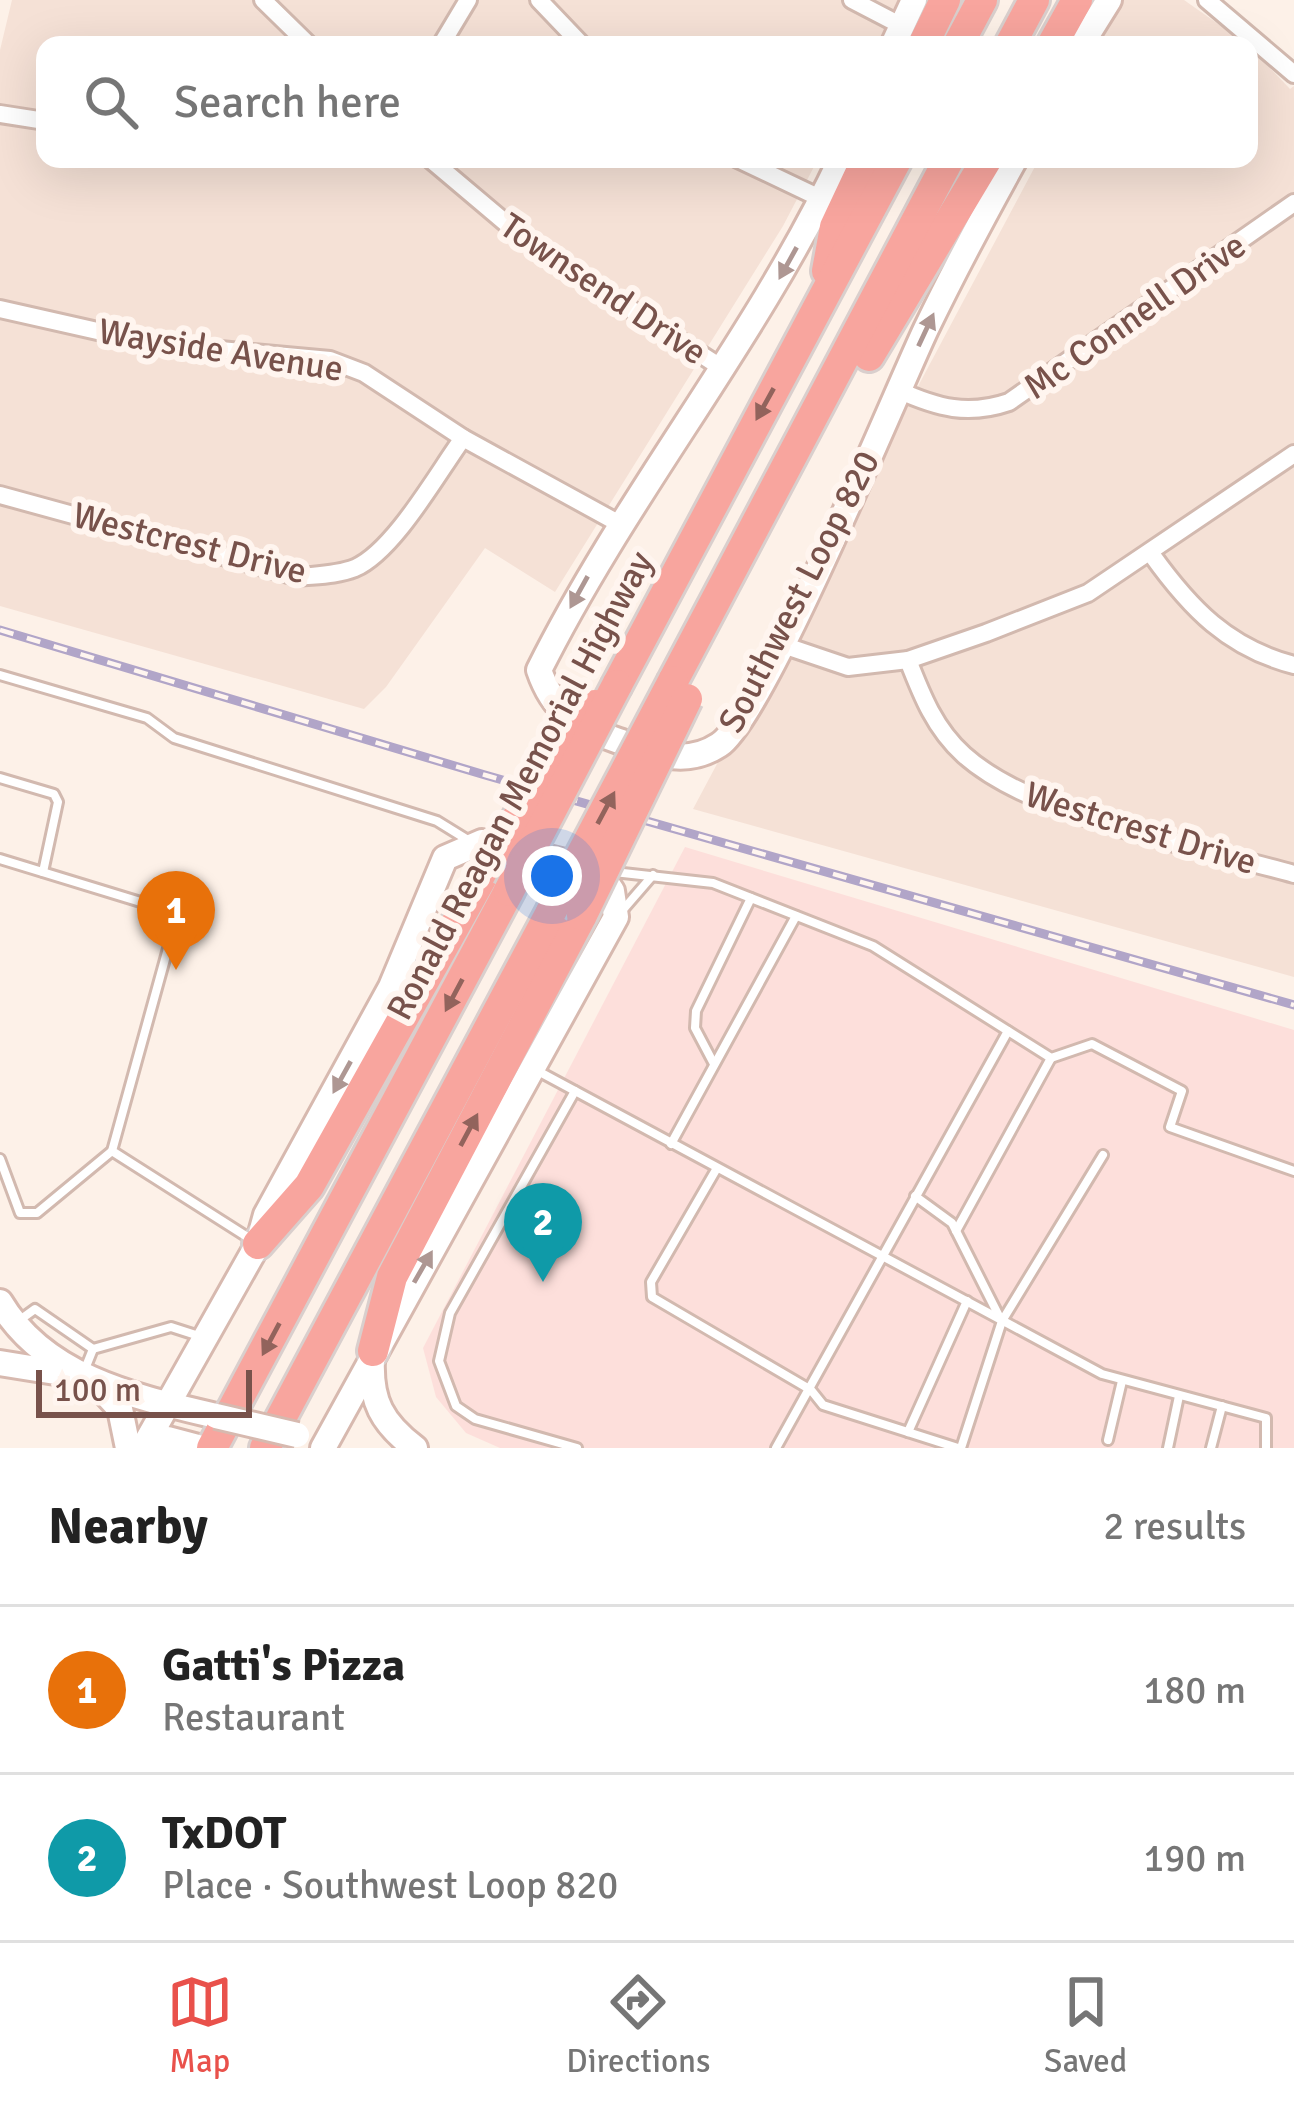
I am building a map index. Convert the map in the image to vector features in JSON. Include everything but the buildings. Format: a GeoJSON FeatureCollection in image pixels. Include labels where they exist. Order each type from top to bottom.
{"type":"FeatureCollection","features":[{"type":"Feature","properties":{"kind":"highway"},"geometry":{"type":"LineString","coordinates":[[909,36],[945,0]]}},
{"type":"Feature","properties":{"kind":"highway"},"geometry":{"type":"LineString","coordinates":[[963,36],[982,0]]}},
{"type":"Feature","properties":{"kind":"highway"},"geometry":{"type":"LineString","coordinates":[[1015,36],[1034,0]]}},
{"type":"Feature","properties":{"kind":"highway"},"geometry":{"type":"LineString","coordinates":[[1057,36],[1077,0]]}},
{"type":"Feature","properties":{"kind":"highway"},"geometry":{"type":"LineString","coordinates":[[822,302],[835,227],[863,168]]}},
{"type":"Feature","properties":{"kind":"highway","name":"Ronald Reagan Memorial Highway"},"geometry":{"type":"LineString","coordinates":[[212,1448],[892,168]]}},
{"type":"Feature","properties":{"kind":"highway"},"geometry":{"type":"LineString","coordinates":[[373,1352],[392,1277],[680,690],[699,634],[944,168]]}},
{"type":"Feature","properties":{"kind":"highway"},"geometry":{"type":"LineString","coordinates":[[838,376],[868,358],[983,168]]}},
{"type":"Feature","properties":{"kind":"highway"},"geometry":{"type":"LineString","coordinates":[[258,1244],[309,1186],[483,854],[571,729],[617,685]]}},
{"type":"Feature","properties":{"kind":"highway"},"geometry":{"type":"LineString","coordinates":[[265,1448],[567,914]]}},
{"type":"Feature","properties":{"kind":"main road"},"geometry":{"type":"LineString","coordinates":[[907,36],[914,0]]}},
{"type":"Feature","properties":{"kind":"main road"},"geometry":{"type":"LineString","coordinates":[[1087,36],[1108,0]]}},
{"type":"Feature","properties":{"kind":"main road","name":"Southwest Loop 820"},"geometry":{"type":"LineString","coordinates":[[838,168],[724,370],[618,523],[539,670],[560,713],[597,733],[670,758],[702,755],[728,738],[780,644],[898,390],[1010,168]]}},
{"type":"Feature","properties":{"kind":"main road"},"geometry":{"type":"LineString","coordinates":[[0,1363],[88,1378],[168,1404],[332,1446],[373,1352],[616,917],[612,891],[598,870],[483,854],[445,857],[391,987],[266,1215],[258,1244],[168,1404],[146,1445]]}},
{"type":"Feature","properties":{"kind":"main road"},"geometry":{"type":"LineString","coordinates":[[5,1321],[33,1345],[88,1378],[120,1409],[146,1445]]}},
{"type":"Feature","properties":{"kind":"main road"},"geometry":{"type":"LineString","coordinates":[[373,1352],[371,1388],[381,1415],[415,1448]]}},
{"type":"Feature","properties":{"kind":"main road"},"geometry":{"type":"LineString","coordinates":[[146,1445],[202,1448]]}},
{"type":"Feature","properties":{"kind":"street"},"geometry":{"type":"LineString","coordinates":[[263,0],[300,36]]}},
{"type":"Feature","properties":{"kind":"street"},"geometry":{"type":"LineString","coordinates":[[446,36],[468,0]]}},
{"type":"Feature","properties":{"kind":"street"},"geometry":{"type":"LineString","coordinates":[[539,0],[573,36]]}},
{"type":"Feature","properties":{"kind":"street"},"geometry":{"type":"LineString","coordinates":[[852,0],[902,36]]}},
{"type":"Feature","properties":{"kind":"street"},"geometry":{"type":"LineString","coordinates":[[1207,0],[1254,36]]}},
{"type":"Feature","properties":{"kind":"street"},"geometry":{"type":"LineString","coordinates":[[1258,39],[1291,65]]}},
{"type":"Feature","properties":{"kind":"street"},"geometry":{"type":"LineString","coordinates":[[0,114],[36,120]]}},
{"type":"Feature","properties":{"kind":"street","name":"Townsend Drive"},"geometry":{"type":"LineString","coordinates":[[441,168],[532,246],[724,370]]}},
{"type":"Feature","properties":{"kind":"street"},"geometry":{"type":"LineString","coordinates":[[757,168],[822,199]]}},
{"type":"Feature","properties":{"kind":"street","name":"Mc Connell Drive"},"geometry":{"type":"LineString","coordinates":[[898,390],[956,411],[980,412],[1010,402],[1294,203]]}},
{"type":"Feature","properties":{"kind":"street","name":"Wayside Avenue"},"geometry":{"type":"LineString","coordinates":[[0,309],[155,344],[330,360],[364,373],[463,438],[618,523]]}},
{"type":"Feature","properties":{"kind":"street","name":"Westcrest Drive"},"geometry":{"type":"LineString","coordinates":[[0,495],[299,577],[333,574],[358,567],[381,549],[463,438]]}},
{"type":"Feature","properties":{"kind":"street"},"geometry":{"type":"LineString","coordinates":[[780,644],[848,667],[908,660],[1088,593],[1151,555],[1294,454]]}},
{"type":"Feature","properties":{"kind":"street"},"geometry":{"type":"LineString","coordinates":[[1151,555],[1193,612],[1246,647],[1294,665]]}},
{"type":"Feature","properties":{"kind":"street","name":"Westcrest Drive"},"geometry":{"type":"LineString","coordinates":[[908,660],[926,706],[945,734],[999,781],[1113,823],[1294,874]]}},
{"type":"Feature","properties":{"kind":"lane"},"geometry":{"type":"LineString","coordinates":[[0,675],[147,718],[174,738],[437,821],[483,854]]}},
{"type":"Feature","properties":{"kind":"lane"},"geometry":{"type":"LineString","coordinates":[[0,778],[47,790],[58,802],[43,872]]}},
{"type":"Feature","properties":{"kind":"lane"},"geometry":{"type":"LineString","coordinates":[[0,859],[170,911],[175,922],[112,1151],[37,1214],[20,1213],[14,1205],[0,1159]]}},
{"type":"Feature","properties":{"kind":"lane"},"geometry":{"type":"LineString","coordinates":[[598,870],[713,883],[873,946],[1052,1058]]}},
{"type":"Feature","properties":{"kind":"lane"},"geometry":{"type":"LineString","coordinates":[[616,917],[653,875]]}},
{"type":"Feature","properties":{"kind":"lane"},"geometry":{"type":"LineString","coordinates":[[714,1064],[695,1028],[696,1011],[751,898]]}},
{"type":"Feature","properties":{"kind":"lane"},"geometry":{"type":"LineString","coordinates":[[671,1144],[796,916]]}},
{"type":"Feature","properties":{"kind":"lane"},"geometry":{"type":"LineString","coordinates":[[776,1448],[1008,1031]]}},
{"type":"Feature","properties":{"kind":"lane"},"geometry":{"type":"LineString","coordinates":[[956,1231],[1052,1058],[1092,1044],[1182,1091],[1170,1127],[1294,1171]]}},
{"type":"Feature","properties":{"kind":"lane"},"geometry":{"type":"LineString","coordinates":[[532,1068],[1122,1381],[1266,1418],[1266,1448]]}},
{"type":"Feature","properties":{"kind":"lane"},"geometry":{"type":"LineString","coordinates":[[575,1091],[449,1313],[439,1361],[456,1406],[475,1419],[577,1448]]}},
{"type":"Feature","properties":{"kind":"lane"},"geometry":{"type":"LineString","coordinates":[[112,1151],[258,1244]]}},
{"type":"Feature","properties":{"kind":"lane"},"geometry":{"type":"LineString","coordinates":[[716,1168],[651,1282],[652,1297],[811,1390],[823,1406],[960,1448],[1002,1321],[1103,1156]]}},
{"type":"Feature","properties":{"kind":"lane"},"geometry":{"type":"LineString","coordinates":[[915,1196],[943,1213],[956,1231],[1002,1321]]}},
{"type":"Feature","properties":{"kind":"lane"},"geometry":{"type":"LineString","coordinates":[[908,1432],[967,1301]]}},
{"type":"Feature","properties":{"kind":"lane"},"geometry":{"type":"LineString","coordinates":[[5,1321],[35,1309],[93,1349]]}},
{"type":"Feature","properties":{"kind":"lane"},"geometry":{"type":"LineString","coordinates":[[93,1349],[171,1327],[206,1338]]}},
{"type":"Feature","properties":{"kind":"lane"},"geometry":{"type":"LineString","coordinates":[[88,1378],[93,1349]]}},
{"type":"Feature","properties":{"kind":"lane"},"geometry":{"type":"LineString","coordinates":[[1108,1440],[1122,1381]]}},
{"type":"Feature","properties":{"kind":"lane"},"geometry":{"type":"LineString","coordinates":[[1168,1448],[1180,1396]]}},
{"type":"Feature","properties":{"kind":"lane"},"geometry":{"type":"LineString","coordinates":[[1211,1448],[1222,1406]]}},
{"type":"Feature","properties":{"kind":"shaded area"},"geometry":{"type":"Polygon","coordinates":[[[12,0],[902,0],[884,36],[36,36],[36,168],[813,168],[783,226],[555,592],[485,548],[386,687],[364,709],[0,606],[0,50],[12,0]]]}},
{"type":"Feature","properties":{"kind":"shaded area"},"geometry":{"type":"Polygon","coordinates":[[[1123,0],[1184,0],[1235,36],[1104,36],[1123,0]]]}},
{"type":"Feature","properties":{"kind":"shaded area"},"geometry":{"type":"Polygon","coordinates":[[[1258,55],[1290,89],[1294,86],[1294,977],[693,809],[1034,168],[1258,168],[1258,55]]]}},
{"type":"Feature","properties":{"kind":"shaded area"},"geometry":{"type":"Polygon","coordinates":[[[685,847],[1294,1030],[1294,1448],[500,1448],[466,1433],[436,1397],[423,1348],[685,847]]]}},
{"type":"Feature","properties":{"kind":"railway"},"geometry":{"type":"LineString","coordinates":[[0,630],[485,775],[1294,1005]]}},
{"type":"Feature","properties":{"kind":"place","name":"Gatti's Pizza"},"geometry":{"type":"Point","coordinates":[176,970]}},
{"type":"Feature","properties":{"kind":"place","name":"TxDOT"},"geometry":{"type":"Point","coordinates":[543,1282]}}]}
